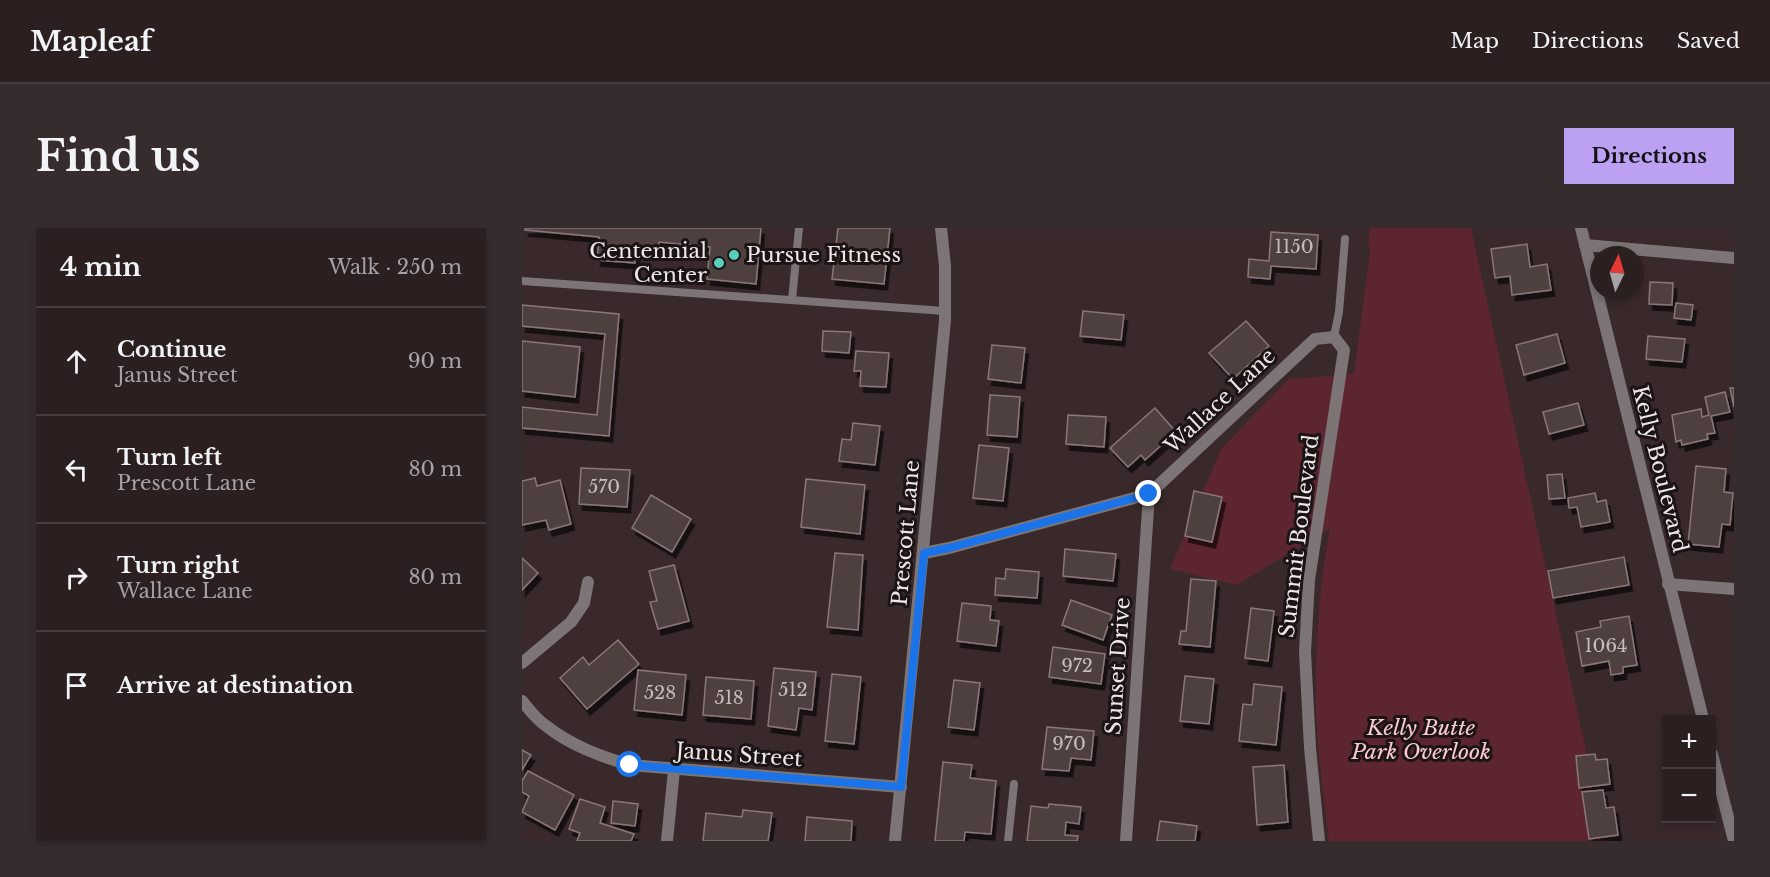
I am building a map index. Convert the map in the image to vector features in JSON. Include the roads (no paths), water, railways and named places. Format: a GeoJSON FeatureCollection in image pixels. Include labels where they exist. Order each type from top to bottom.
{"type":"FeatureCollection","features":[{"type":"Feature","properties":{"kind":"street","name":"Prescott Lane"},"geometry":{"type":"LineString","coordinates":[[896,841],[945,311],[945,266],[941,228]]}},
{"type":"Feature","properties":{"kind":"street","name":"Kelly Boulevard"},"geometry":{"type":"LineString","coordinates":[[1581,228],[1702,715]]}},
{"type":"Feature","properties":{"kind":"street"},"geometry":{"type":"LineString","coordinates":[[1585,245],[1734,258]]}},
{"type":"Feature","properties":{"kind":"street","name":"Wallace Lane"},"geometry":{"type":"LineString","coordinates":[[924,553],[1149,494],[1315,339],[1334,337]]}},
{"type":"Feature","properties":{"kind":"street","name":"Summit Boulevard"},"geometry":{"type":"LineString","coordinates":[[1319,841],[1310,748],[1305,652],[1309,580],[1344,350],[1334,337]]}},
{"type":"Feature","properties":{"kind":"street","name":"Sunset Drive"},"geometry":{"type":"LineString","coordinates":[[1125,841],[1149,494]]}},
{"type":"Feature","properties":{"kind":"street"},"geometry":{"type":"LineString","coordinates":[[522,663],[571,622],[584,603],[588,582]]}},
{"type":"Feature","properties":{"kind":"street"},"geometry":{"type":"LineString","coordinates":[[1668,584],[1734,588]]}},
{"type":"Feature","properties":{"kind":"street","name":"Janus Street"},"geometry":{"type":"LineString","coordinates":[[522,701],[543,724],[572,743],[598,755],[630,765],[901,787]]}},
{"type":"Feature","properties":{"kind":"street"},"geometry":{"type":"LineString","coordinates":[[1716,769],[1734,841]]}},
{"type":"Feature","properties":{"kind":"street"},"geometry":{"type":"LineString","coordinates":[[667,841],[674,770]]}},
{"type":"Feature","properties":{"kind":"lane"},"geometry":{"type":"LineString","coordinates":[[792,300],[799,228]]}},
{"type":"Feature","properties":{"kind":"lane","name":"Summit Boulevard"},"geometry":{"type":"LineString","coordinates":[[1334,337],[1339,312],[1345,239]]}},
{"type":"Feature","properties":{"kind":"lane"},"geometry":{"type":"LineString","coordinates":[[522,280],[945,311]]}},
{"type":"Feature","properties":{"kind":"lane"},"geometry":{"type":"LineString","coordinates":[[1008,841],[1014,784]]}},
{"type":"Feature","properties":{"kind":"place","name":"Pursue Fitness"},"geometry":{"type":"Point","coordinates":[734,255]}},
{"type":"Feature","properties":{"kind":"place","name":"Centennial Center"},"geometry":{"type":"Point","coordinates":[719,263]}},
{"type":"Feature","properties":{"kind":"park label","name":"Kelly Butte Park Overlook"},"geometry":{"type":"Point","coordinates":[1421,740]}}]}
